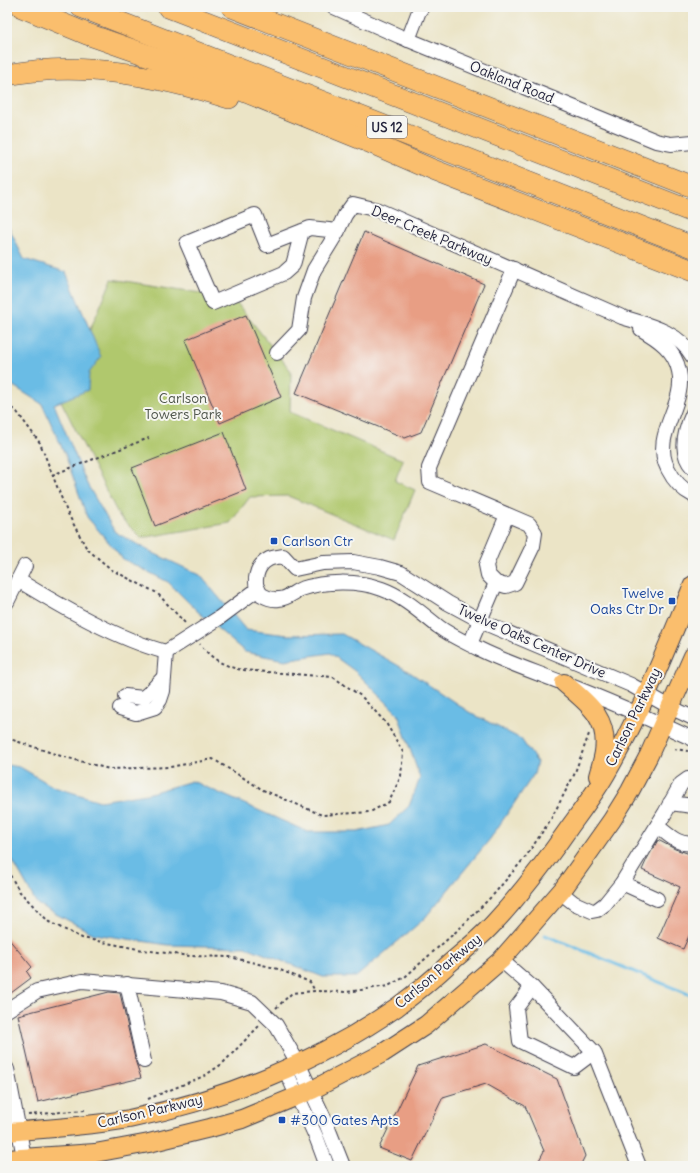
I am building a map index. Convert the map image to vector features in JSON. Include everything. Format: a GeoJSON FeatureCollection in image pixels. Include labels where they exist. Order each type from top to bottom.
{"type":"FeatureCollection","features":[{"type":"Feature","properties":{"kind":"highway"},"geometry":{"type":"LineString","coordinates":[[22,7],[87,34],[163,60],[237,88],[433,170]]}},
{"type":"Feature","properties":{"kind":"highway","name":"US 12"},"geometry":{"type":"LineString","coordinates":[[81,7],[693,247]]}},
{"type":"Feature","properties":{"kind":"highway","name":"US 12"},"geometry":{"type":"LineString","coordinates":[[168,7],[693,212]]}},
{"type":"Feature","properties":{"kind":"highway"},"geometry":{"type":"LineString","coordinates":[[232,7],[693,187]]}},
{"type":"Feature","properties":{"kind":"highway"},"geometry":{"type":"LineString","coordinates":[[270,7],[419,80]]}},
{"type":"Feature","properties":{"kind":"highway"},"geometry":{"type":"LineString","coordinates":[[7,75],[77,69],[126,73],[202,90],[238,101],[433,170],[693,271]]}},
{"type":"Feature","properties":{"kind":"main road","name":"Carlson Parkway"},"geometry":{"type":"LineString","coordinates":[[14,1126],[90,1125],[152,1113],[226,1092],[292,1066],[342,1041],[395,1008],[412,995],[459,956],[492,924],[546,861],[593,796],[620,750],[638,714],[693,585]]}},
{"type":"Feature","properties":{"kind":"main road","name":"Carlson Parkway"},"geometry":{"type":"LineString","coordinates":[[15,1158],[94,1153],[149,1143],[242,1119],[305,1093],[383,1053],[426,1025],[501,960],[560,892],[608,826],[627,797],[649,755],[693,656]]}},
{"type":"Feature","properties":{"kind":"main road"},"geometry":{"type":"LineString","coordinates":[[564,683],[586,702],[597,714],[603,725],[605,737],[604,752],[593,796]]}},
{"type":"Feature","properties":{"kind":"street","name":"Oakland Road"},"geometry":{"type":"LineString","coordinates":[[334,7],[408,40],[656,140],[671,144],[693,142]]}},
{"type":"Feature","properties":{"kind":"street"},"geometry":{"type":"LineString","coordinates":[[408,40],[422,7]]}},
{"type":"Feature","properties":{"kind":"street","name":"Deer Creek Parkway"},"geometry":{"type":"LineString","coordinates":[[277,353],[299,330],[304,298],[314,270],[338,231],[345,215],[353,204],[378,210],[622,317],[653,326],[683,343],[693,357]]}},
{"type":"Feature","properties":{"kind":"street"},"geometry":{"type":"LineString","coordinates":[[302,231],[293,265],[284,273],[213,303],[187,243],[255,215],[267,245],[302,231],[310,228],[338,231]]}},
{"type":"Feature","properties":{"kind":"street"},"geometry":{"type":"LineString","coordinates":[[508,515],[486,566],[488,576],[496,583],[506,586],[515,583],[533,546],[535,533],[529,524],[508,515],[430,482],[429,468],[514,269]]}},
{"type":"Feature","properties":{"kind":"street","name":"Deer Creek Parkway"},"geometry":{"type":"LineString","coordinates":[[622,317],[666,346],[676,363],[680,383],[663,440],[662,452],[664,463],[674,480],[683,490],[693,495]]}},
{"type":"Feature","properties":{"kind":"street"},"geometry":{"type":"LineString","coordinates":[[693,413],[685,435],[684,447],[686,457],[693,468]]}},
{"type":"Feature","properties":{"kind":"street"},"geometry":{"type":"LineString","coordinates":[[18,580],[94,623],[150,648],[166,652],[196,634],[258,589],[256,586],[256,576],[260,566],[268,559],[283,556],[295,569],[301,589]]}},
{"type":"Feature","properties":{"kind":"street","name":"Twelve Oaks Center Drive"},"geometry":{"type":"LineString","coordinates":[[295,569],[323,563],[353,562],[380,566],[401,574],[480,621],[631,685],[693,718]]}},
{"type":"Feature","properties":{"kind":"street"},"geometry":{"type":"LineString","coordinates":[[7,602],[25,566]]}},
{"type":"Feature","properties":{"kind":"street","name":"Twelve Oaks Center Drive"},"geometry":{"type":"LineString","coordinates":[[258,589],[262,594],[270,599],[281,599],[301,589],[320,585],[340,583],[360,584],[380,588],[399,597],[440,627],[481,650],[638,714],[693,739]]}},
{"type":"Feature","properties":{"kind":"street"},"geometry":{"type":"LineString","coordinates":[[470,644],[496,583]]}},
{"type":"Feature","properties":{"kind":"street"},"geometry":{"type":"LineString","coordinates":[[122,702],[136,713],[155,707],[160,700],[163,691],[166,652]]}},
{"type":"Feature","properties":{"kind":"street"},"geometry":{"type":"LineString","coordinates":[[560,892],[574,903],[592,911],[597,910],[605,904],[622,883],[681,784],[688,779],[693,779]]}},
{"type":"Feature","properties":{"kind":"street"},"geometry":{"type":"LineString","coordinates":[[670,803],[693,806]]}},
{"type":"Feature","properties":{"kind":"street"},"geometry":{"type":"LineString","coordinates":[[657,826],[678,842],[684,844],[693,843]]}},
{"type":"Feature","properties":{"kind":"street"},"geometry":{"type":"LineString","coordinates":[[622,883],[658,899]]}},
{"type":"Feature","properties":{"kind":"street"},"geometry":{"type":"LineString","coordinates":[[501,960],[532,987],[594,1052],[639,1166]]}},
{"type":"Feature","properties":{"kind":"street"},"geometry":{"type":"LineString","coordinates":[[7,1010],[37,991],[82,981],[221,993],[252,1002],[276,1025],[292,1066],[305,1093],[327,1166]]}},
{"type":"Feature","properties":{"kind":"street"},"geometry":{"type":"LineString","coordinates":[[127,984],[144,1061]]}},
{"type":"Feature","properties":{"kind":"street"},"geometry":{"type":"LineString","coordinates":[[532,987],[516,1008],[520,1041],[574,1066],[594,1052]]}},
{"type":"Feature","properties":{"kind":"street"},"geometry":{"type":"LineString","coordinates":[[7,1069],[14,1126],[15,1158]]}},
{"type":"Feature","properties":{"kind":"street"},"geometry":{"type":"LineString","coordinates":[[305,1093],[324,1118],[343,1166]]}},
{"type":"Feature","properties":{"kind":"path"},"geometry":{"type":"LineString","coordinates":[[7,405],[17,412],[40,443],[67,512],[87,549],[112,570],[158,593],[196,634],[203,648],[214,659],[228,667],[242,670],[333,677],[361,696],[386,723],[403,752],[401,776],[389,802],[370,812],[322,815],[263,790],[213,759],[170,767],[109,769],[62,756],[7,738]]}},
{"type":"Feature","properties":{"kind":"path"},"geometry":{"type":"LineString","coordinates":[[52,475],[149,438]]}},
{"type":"Feature","properties":{"kind":"path"},"geometry":{"type":"LineString","coordinates":[[145,1101],[204,1076],[222,1064],[292,993],[315,991],[347,992],[388,986],[405,977],[460,928],[494,894],[527,855],[554,812],[574,775],[589,733],[594,730]]}},
{"type":"Feature","properties":{"kind":"path"},"geometry":{"type":"LineString","coordinates":[[674,749],[693,752]]}},
{"type":"Feature","properties":{"kind":"path"},"geometry":{"type":"LineString","coordinates":[[7,870],[20,892],[49,922],[82,938],[151,951],[190,956],[230,957],[275,968],[310,982],[315,991]]}},
{"type":"Feature","properties":{"kind":"path"},"geometry":{"type":"LineString","coordinates":[[14,1126],[87,1110]]}},
{"type":"Feature","properties":{"kind":"green space","name":"Carlson Towers Park"},"geometry":{"type":"Polygon","coordinates":[[[112,279],[233,298],[291,371],[290,412],[403,460],[395,481],[415,490],[394,540],[288,496],[250,497],[230,523],[141,538],[119,516],[60,399],[112,279]]]}},
{"type":"Feature","properties":{"kind":"water"},"geometry":{"type":"Polygon","coordinates":[[[7,224],[24,259],[66,272],[101,357],[89,373],[88,390],[54,404],[87,484],[115,532],[151,552],[200,575],[246,630],[288,635],[342,634],[408,671],[469,712],[521,739],[537,762],[534,774],[490,839],[424,919],[356,977],[323,977],[246,947],[168,945],[94,934],[37,904],[7,851],[7,765],[20,767],[54,787],[100,801],[147,794],[192,781],[308,832],[357,832],[389,825],[409,806],[420,778],[398,714],[356,672],[330,653],[284,660],[245,652],[196,610],[168,582],[123,559],[87,517],[65,454],[42,404],[7,382],[7,224]]]}},
{"type":"Feature","properties":{"kind":"building"},"geometry":{"type":"Polygon","coordinates":[[[364,232],[484,284],[421,432],[405,438],[296,393],[364,232]]]}},
{"type":"Feature","properties":{"kind":"building"},"geometry":{"type":"Polygon","coordinates":[[[246,315],[281,397],[220,423],[185,340],[246,315]]]}},
{"type":"Feature","properties":{"kind":"building"},"geometry":{"type":"Polygon","coordinates":[[[224,432],[246,490],[155,526],[132,468],[224,432]]]}},
{"type":"Feature","properties":{"kind":"building"},"geometry":{"type":"Polygon","coordinates":[[[658,840],[675,849],[693,855],[693,927],[683,949],[658,938],[680,887],[642,870],[658,840]]]}},
{"type":"Feature","properties":{"kind":"building"},"geometry":{"type":"Polygon","coordinates":[[[7,937],[32,967],[27,972],[31,978],[7,996],[7,937]]]}},
{"type":"Feature","properties":{"kind":"building"},"geometry":{"type":"Polygon","coordinates":[[[109,992],[120,993],[136,1063],[141,1078],[38,1102],[18,1015],[109,992]]]}},
{"type":"Feature","properties":{"kind":"building"},"geometry":{"type":"Polygon","coordinates":[[[486,1044],[557,1079],[585,1156],[580,1166],[536,1166],[544,1151],[525,1106],[486,1084],[443,1097],[412,1161],[379,1148],[418,1066],[486,1044]]]}},
{"type":"Feature","properties":{"kind":"waterway"},"geometry":{"type":"LineString","coordinates":[[545,935],[693,996]]}},
{"type":"Feature","properties":{"kind":"place","name":"Carlson Ctr"},"geometry":{"type":"Point","coordinates":[274,541]}},
{"type":"Feature","properties":{"kind":"place","name":"Twelve Oaks Ctr Dr"},"geometry":{"type":"Point","coordinates":[672,601]}},
{"type":"Feature","properties":{"kind":"place","name":"#300 Gates Apts"},"geometry":{"type":"Point","coordinates":[282,1120]}}]}
